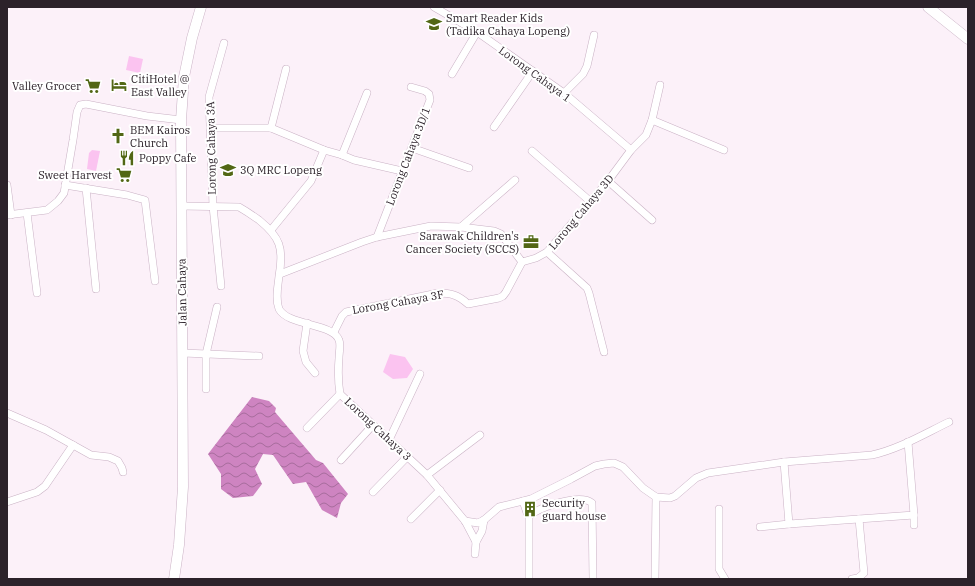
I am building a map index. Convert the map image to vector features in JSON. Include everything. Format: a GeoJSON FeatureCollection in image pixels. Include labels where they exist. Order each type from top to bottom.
{"type":"FeatureCollection","features":[{"type":"Feature","properties":{"kind":"street","name":"Jalan Cahaya"},"geometry":{"type":"LineString","coordinates":[[174,579],[183,506],[181,120],[184,77],[192,38],[201,7]]}},
{"type":"Feature","properties":{"kind":"street","name":"Lorong Cahaya 1"},"geometry":{"type":"LineString","coordinates":[[434,7],[477,32],[564,92],[631,150]]}},
{"type":"Feature","properties":{"kind":"street"},"geometry":{"type":"LineString","coordinates":[[928,7],[968,39]]}},
{"type":"Feature","properties":{"kind":"street"},"geometry":{"type":"LineString","coordinates":[[452,74],[477,32]]}},
{"type":"Feature","properties":{"kind":"street"},"geometry":{"type":"LineString","coordinates":[[564,92],[583,74],[594,35]]}},
{"type":"Feature","properties":{"kind":"street","name":"Lorong Cahaya 3A"},"geometry":{"type":"LineString","coordinates":[[221,286],[213,206],[209,97],[224,43]]}},
{"type":"Feature","properties":{"kind":"street"},"geometry":{"type":"LineString","coordinates":[[271,128],[286,69]]}},
{"type":"Feature","properties":{"kind":"street"},"geometry":{"type":"LineString","coordinates":[[494,127],[533,71]]}},
{"type":"Feature","properties":{"kind":"street","name":"Lorong Cahaya 3D"},"geometry":{"type":"LineString","coordinates":[[522,262],[536,258],[547,252],[591,202],[631,150],[646,135],[652,120],[660,86]]}},
{"type":"Feature","properties":{"kind":"street","name":"Lorong Cahaya 3D/1"},"geometry":{"type":"LineString","coordinates":[[377,237],[430,100],[429,94],[425,90],[411,87]]}},
{"type":"Feature","properties":{"kind":"street"},"geometry":{"type":"LineString","coordinates":[[342,155],[367,93]]}},
{"type":"Feature","properties":{"kind":"street"},"geometry":{"type":"LineString","coordinates":[[7,185],[9,215],[47,210],[58,201],[64,193],[76,112],[80,105],[86,104],[147,116],[181,120]]}},
{"type":"Feature","properties":{"kind":"street"},"geometry":{"type":"LineString","coordinates":[[652,120],[724,150]]}},
{"type":"Feature","properties":{"kind":"street"},"geometry":{"type":"LineString","coordinates":[[210,128],[271,128],[324,150],[354,160],[402,171]]}},
{"type":"Feature","properties":{"kind":"street"},"geometry":{"type":"LineString","coordinates":[[412,148],[469,168]]}},
{"type":"Feature","properties":{"kind":"street"},"geometry":{"type":"LineString","coordinates":[[271,230],[311,181],[324,150]]}},
{"type":"Feature","properties":{"kind":"street"},"geometry":{"type":"LineString","coordinates":[[532,152],[591,202]]}},
{"type":"Feature","properties":{"kind":"street"},"geometry":{"type":"LineString","coordinates":[[461,227],[515,180]]}},
{"type":"Feature","properties":{"kind":"street"},"geometry":{"type":"LineString","coordinates":[[608,181],[652,220]]}},
{"type":"Feature","properties":{"kind":"street"},"geometry":{"type":"LineString","coordinates":[[65,185],[127,195],[145,200],[155,281]]}},
{"type":"Feature","properties":{"kind":"street"},"geometry":{"type":"LineString","coordinates":[[86,188],[96,289]]}},
{"type":"Feature","properties":{"kind":"street"},"geometry":{"type":"LineString","coordinates":[[181,206],[239,207],[247,211],[271,230],[280,246],[280,274],[277,290],[277,302],[280,310],[286,316],[334,332]]}},
{"type":"Feature","properties":{"kind":"street"},"geometry":{"type":"LineString","coordinates":[[27,213],[37,293]]}},
{"type":"Feature","properties":{"kind":"street"},"geometry":{"type":"LineString","coordinates":[[280,274],[377,237],[432,226],[461,227],[494,231],[501,234],[522,262]]}},
{"type":"Feature","properties":{"kind":"street"},"geometry":{"type":"LineString","coordinates":[[547,252],[587,288],[590,293],[604,352]]}},
{"type":"Feature","properties":{"kind":"street","name":"Lorong Cahaya 3F"},"geometry":{"type":"LineString","coordinates":[[334,332],[342,316],[346,312],[438,293],[450,293],[459,296],[468,304],[499,298],[506,292],[522,262]]}},
{"type":"Feature","properties":{"kind":"street"},"geometry":{"type":"LineString","coordinates":[[206,389],[206,354],[217,306]]}},
{"type":"Feature","properties":{"kind":"street"},"geometry":{"type":"LineString","coordinates":[[307,323],[303,352],[306,362],[315,373]]}},
{"type":"Feature","properties":{"kind":"street","name":"Lorong Cahaya 3"},"geometry":{"type":"LineString","coordinates":[[334,332],[339,339],[340,344],[338,376],[340,394],[427,475],[465,521],[476,542]]}},
{"type":"Feature","properties":{"kind":"street"},"geometry":{"type":"LineString","coordinates":[[182,353],[259,356]]}},
{"type":"Feature","properties":{"kind":"street"},"geometry":{"type":"LineString","coordinates":[[389,440],[420,374]]}},
{"type":"Feature","properties":{"kind":"street"},"geometry":{"type":"LineString","coordinates":[[307,428],[340,394]]}},
{"type":"Feature","properties":{"kind":"street"},"geometry":{"type":"LineString","coordinates":[[7,413],[46,430],[91,455],[109,457],[118,461],[123,472]]}},
{"type":"Feature","properties":{"kind":"street"},"geometry":{"type":"LineString","coordinates":[[465,521],[478,523],[484,520],[499,507],[527,500],[572,480],[595,466],[604,464],[614,463],[623,467],[643,488],[656,497],[670,498],[676,496],[696,478],[708,473],[784,462],[882,453],[949,422]]}},
{"type":"Feature","properties":{"kind":"street"},"geometry":{"type":"LineString","coordinates":[[341,460],[373,425]]}},
{"type":"Feature","properties":{"kind":"street"},"geometry":{"type":"LineString","coordinates":[[427,475],[480,435]]}},
{"type":"Feature","properties":{"kind":"street"},"geometry":{"type":"LineString","coordinates":[[908,442],[914,525]]}},
{"type":"Feature","properties":{"kind":"street"},"geometry":{"type":"LineString","coordinates":[[7,502],[37,492],[45,486],[72,445]]}},
{"type":"Feature","properties":{"kind":"street"},"geometry":{"type":"LineString","coordinates":[[373,492],[407,457]]}},
{"type":"Feature","properties":{"kind":"street"},"geometry":{"type":"LineString","coordinates":[[784,462],[789,524]]}},
{"type":"Feature","properties":{"kind":"street"},"geometry":{"type":"LineString","coordinates":[[411,519],[440,490]]}},
{"type":"Feature","properties":{"kind":"street"},"geometry":{"type":"LineString","coordinates":[[655,579],[656,497]]}},
{"type":"Feature","properties":{"kind":"street"},"geometry":{"type":"LineString","coordinates":[[527,500],[526,513],[532,514],[556,504],[582,499],[589,500],[592,503],[594,579]]}},
{"type":"Feature","properties":{"kind":"street"},"geometry":{"type":"LineString","coordinates":[[719,509],[719,579]]}},
{"type":"Feature","properties":{"kind":"street"},"geometry":{"type":"LineString","coordinates":[[529,579],[532,514]]}},
{"type":"Feature","properties":{"kind":"street"},"geometry":{"type":"LineString","coordinates":[[760,527],[914,515]]}},
{"type":"Feature","properties":{"kind":"street"},"geometry":{"type":"LineString","coordinates":[[852,579],[858,578],[864,573],[859,519]]}},
{"type":"Feature","properties":{"kind":"street"},"geometry":{"type":"LineString","coordinates":[[475,554],[476,542],[482,531],[484,520]]}},
{"type":"Feature","properties":{"kind":"street"},"geometry":{"type":"LineString","coordinates":[[719,569],[726,579]]}},
{"type":"Feature","properties":{"kind":"shaded area"},"geometry":{"type":"Polygon","coordinates":[[[129,56],[143,59],[140,73],[126,70],[129,56]]]}},
{"type":"Feature","properties":{"kind":"shaded area"},"geometry":{"type":"Polygon","coordinates":[[[92,150],[100,151],[96,171],[87,169],[89,153],[92,150]]]}},
{"type":"Feature","properties":{"kind":"shaded area"},"geometry":{"type":"Polygon","coordinates":[[[390,354],[405,357],[413,369],[407,378],[393,379],[383,372],[390,354]]]}},
{"type":"Feature","properties":{"kind":"water"},"geometry":{"type":"Polygon","coordinates":[[[252,397],[269,401],[276,408],[275,412],[316,460],[323,463],[348,494],[341,503],[337,518],[322,510],[306,482],[293,484],[273,455],[263,454],[255,469],[262,484],[253,496],[233,498],[221,489],[221,474],[208,454],[252,397]]]}},
{"type":"Feature","properties":{"kind":"place","name":"Smart Reader Kids (Tadika Cahaya Lopeng)"},"geometry":{"type":"Point","coordinates":[434,24]}},
{"type":"Feature","properties":{"kind":"place","name":"CitiHotel @ East Valley"},"geometry":{"type":"Point","coordinates":[119,85]}},
{"type":"Feature","properties":{"kind":"place","name":"Valley Grocer"},"geometry":{"type":"Point","coordinates":[93,86]}},
{"type":"Feature","properties":{"kind":"place","name":"BEM Kairos Church"},"geometry":{"type":"Point","coordinates":[118,136]}},
{"type":"Feature","properties":{"kind":"place","name":"Poppy Cafe"},"geometry":{"type":"Point","coordinates":[127,158]}},
{"type":"Feature","properties":{"kind":"place","name":"3Q MRC Lopeng"},"geometry":{"type":"Point","coordinates":[228,170]}},
{"type":"Feature","properties":{"kind":"place","name":"Sweet Harvest"},"geometry":{"type":"Point","coordinates":[124,175]}},
{"type":"Feature","properties":{"kind":"place","name":"Sarawak Children's Cancer Society (SCCS)"},"geometry":{"type":"Point","coordinates":[531,242]}},
{"type":"Feature","properties":{"kind":"place","name":"Security guard house"},"geometry":{"type":"Point","coordinates":[530,509]}}]}
